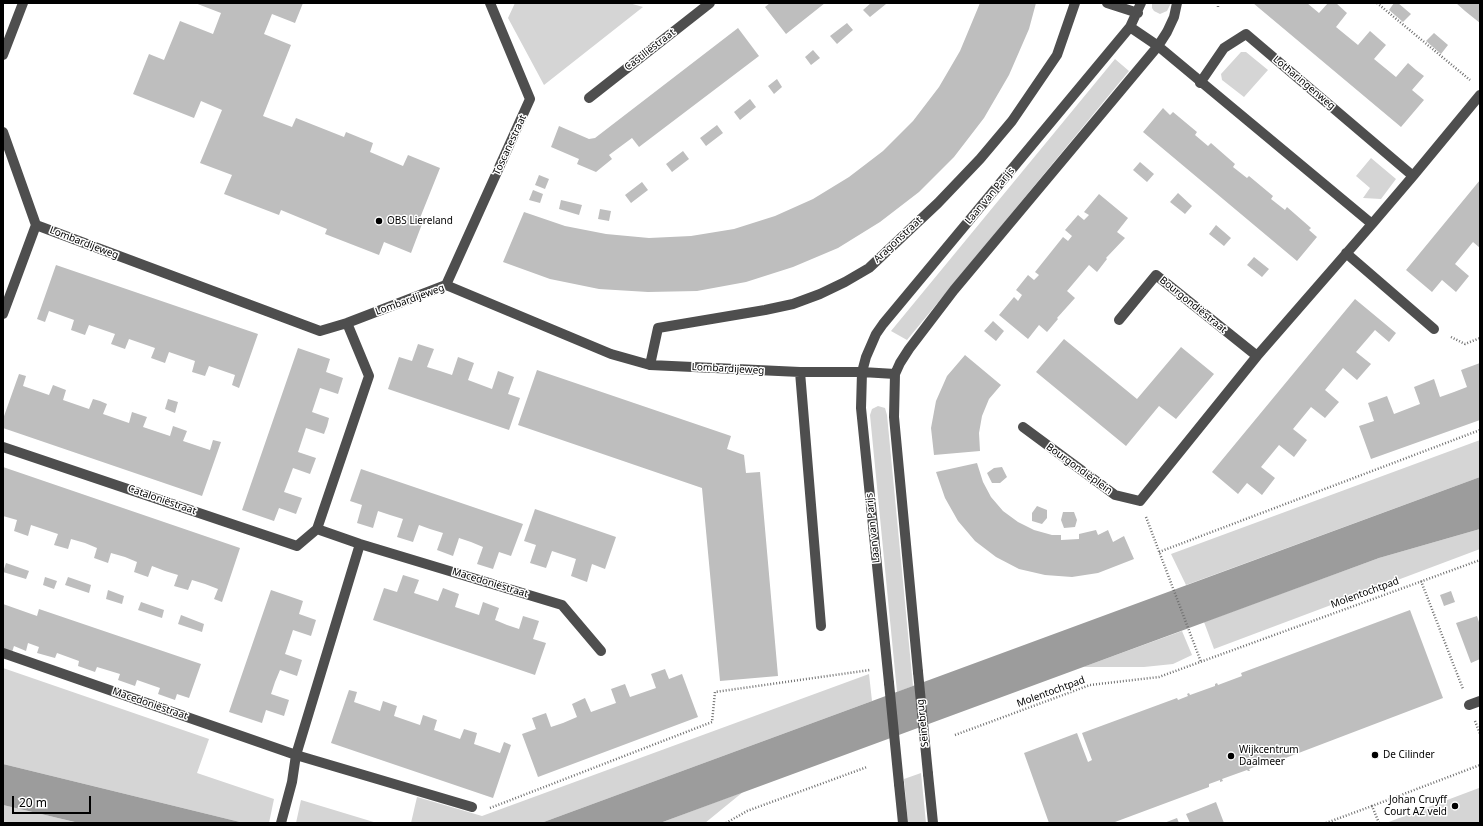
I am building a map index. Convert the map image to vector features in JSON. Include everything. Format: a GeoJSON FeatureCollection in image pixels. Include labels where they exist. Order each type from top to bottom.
{"type":"FeatureCollection","features":[{"type":"Feature","properties":{"kind":"street"},"geometry":{"type":"LineString","coordinates":[[3,55],[23,3]]}},
{"type":"Feature","properties":{"kind":"street","name":"Toscanestraat"},"geometry":{"type":"LineString","coordinates":[[446,285],[530,100],[490,3]]}},
{"type":"Feature","properties":{"kind":"street","name":"Castiliëstraat"},"geometry":{"type":"LineString","coordinates":[[589,98],[710,3]]}},
{"type":"Feature","properties":{"kind":"street","name":"Aragonstraat"},"geometry":{"type":"LineString","coordinates":[[650,365],[658,328],[793,304],[845,282],[869,268],[938,202],[980,159],[1012,121],[1057,55],[1075,3]]}},
{"type":"Feature","properties":{"kind":"street"},"geometry":{"type":"LineString","coordinates":[[1107,3],[1139,8]]}},
{"type":"Feature","properties":{"kind":"street"},"geometry":{"type":"LineString","coordinates":[[862,372],[895,374],[909,349],[954,290],[1158,46],[1174,17],[1177,3]]}},
{"type":"Feature","properties":{"kind":"street","name":"Laan van Parijs"},"geometry":{"type":"LineString","coordinates":[[903,823],[861,408],[862,372],[866,357],[871,344],[883,324],[1130,27],[1139,8]]}},
{"type":"Feature","properties":{"kind":"street"},"geometry":{"type":"LineString","coordinates":[[1130,27],[1158,46],[1200,83],[1372,224]]}},
{"type":"Feature","properties":{"kind":"street","name":"Lotharingenweg"},"geometry":{"type":"LineString","coordinates":[[1200,83],[1224,48],[1246,34],[1413,176]]}},
{"type":"Feature","properties":{"kind":"street"},"geometry":{"type":"LineString","coordinates":[[1140,501],[1257,356],[1372,224],[1480,95]]}},
{"type":"Feature","properties":{"kind":"street","name":"Lombardijeweg"},"geometry":{"type":"LineString","coordinates":[[3,132],[36,225],[3,314]]}},
{"type":"Feature","properties":{"kind":"street","name":"Lombardijeweg"},"geometry":{"type":"LineString","coordinates":[[36,225],[320,331],[347,323],[446,285],[611,354],[650,365],[800,372],[862,372]]}},
{"type":"Feature","properties":{"kind":"street"},"geometry":{"type":"LineString","coordinates":[[1346,253],[1434,329]]}},
{"type":"Feature","properties":{"kind":"street","name":"Bourgondiëstraat"},"geometry":{"type":"LineString","coordinates":[[1119,320],[1156,275],[1257,356]]}},
{"type":"Feature","properties":{"kind":"street"},"geometry":{"type":"LineString","coordinates":[[317,529],[369,376],[347,323]]}},
{"type":"Feature","properties":{"kind":"street"},"geometry":{"type":"LineString","coordinates":[[800,372],[820,626]]}},
{"type":"Feature","properties":{"kind":"street","name":"Seinebrug"},"geometry":{"type":"LineString","coordinates":[[895,374],[894,416],[933,823]]}},
{"type":"Feature","properties":{"kind":"street","name":"Bourgondiëplein"},"geometry":{"type":"LineString","coordinates":[[1023,427],[1115,495],[1140,501]]}},
{"type":"Feature","properties":{"kind":"street","name":"Cataloniëstraat"},"geometry":{"type":"LineString","coordinates":[[3,447],[297,546],[317,529]]}},
{"type":"Feature","properties":{"kind":"street","name":"Macedoniëstraat"},"geometry":{"type":"LineString","coordinates":[[317,529],[360,544],[562,604],[600,651]]}},
{"type":"Feature","properties":{"kind":"street"},"geometry":{"type":"LineString","coordinates":[[281,823],[292,782],[296,755],[360,544]]}},
{"type":"Feature","properties":{"kind":"street","name":"Macedoniëstraat"},"geometry":{"type":"LineString","coordinates":[[3,654],[296,755],[472,807]]}},
{"type":"Feature","properties":{"kind":"street"},"geometry":{"type":"LineString","coordinates":[[1469,705],[1480,701]]}},
{"type":"Feature","properties":{"kind":"path"},"geometry":{"type":"LineString","coordinates":[[1218,3],[1218,9]]}},
{"type":"Feature","properties":{"kind":"path"},"geometry":{"type":"LineString","coordinates":[[1377,3],[1474,83]]}},
{"type":"Feature","properties":{"kind":"path"},"geometry":{"type":"LineString","coordinates":[[1434,329],[1465,344],[1480,338]]}},
{"type":"Feature","properties":{"kind":"path"},"geometry":{"type":"LineString","coordinates":[[1159,552],[1480,430]]}},
{"type":"Feature","properties":{"kind":"path"},"geometry":{"type":"LineString","coordinates":[[1140,501],[1201,662]]}},
{"type":"Feature","properties":{"kind":"path","name":"Molentochtpad"},"geometry":{"type":"LineString","coordinates":[[955,735],[1090,686],[1159,677],[1480,560]]}},
{"type":"Feature","properties":{"kind":"path"},"geometry":{"type":"LineString","coordinates":[[1421,581],[1469,705]]}},
{"type":"Feature","properties":{"kind":"path"},"geometry":{"type":"LineString","coordinates":[[472,807],[487,809],[712,722],[715,692],[887,667]]}},
{"type":"Feature","properties":{"kind":"path"},"geometry":{"type":"LineString","coordinates":[[1326,823],[1480,765]]}},
{"type":"Feature","properties":{"kind":"path"},"geometry":{"type":"LineString","coordinates":[[726,823],[747,811],[867,767]]}},
{"type":"Feature","properties":{"kind":"path"},"geometry":{"type":"LineString","coordinates":[[1372,806],[1379,823]]}},
{"type":"Feature","properties":{"kind":"shaded area"},"geometry":{"type":"Polygon","coordinates":[[[515,3],[629,3],[643,7],[544,85],[508,18],[515,3]]]}},
{"type":"Feature","properties":{"kind":"shaded area"},"geometry":{"type":"Polygon","coordinates":[[[1152,3],[1171,3],[1167,11],[1160,14],[1154,11],[1152,8],[1152,3]]]}},
{"type":"Feature","properties":{"kind":"shaded area"},"geometry":{"type":"Polygon","coordinates":[[[1241,52],[1246,52],[1268,70],[1244,97],[1222,80],[1221,74],[1241,52]]]}},
{"type":"Feature","properties":{"kind":"shaded area"},"geometry":{"type":"Polygon","coordinates":[[[1115,59],[1129,71],[907,340],[891,331],[1115,59]]]}},
{"type":"Feature","properties":{"kind":"shaded area"},"geometry":{"type":"Polygon","coordinates":[[[1371,158],[1396,179],[1381,199],[1363,198],[1370,188],[1356,176],[1371,158]]]}},
{"type":"Feature","properties":{"kind":"shaded area"},"geometry":{"type":"Polygon","coordinates":[[[878,406],[885,408],[887,415],[913,686],[897,692],[870,415],[872,409],[878,406]]]}},
{"type":"Feature","properties":{"kind":"shaded area"},"geometry":{"type":"Polygon","coordinates":[[[1480,440],[1480,477],[1186,585],[1171,554],[1480,440]]]}},
{"type":"Feature","properties":{"kind":"shaded area"},"geometry":{"type":"Polygon","coordinates":[[[1480,477],[1480,529],[1379,558],[660,823],[541,823],[1480,477]]]}},
{"type":"Feature","properties":{"kind":"shaded area"},"geometry":{"type":"Polygon","coordinates":[[[1480,529],[1480,549],[1214,649],[1204,622],[1379,558],[1480,529]]]}},
{"type":"Feature","properties":{"kind":"shaded area"},"geometry":{"type":"Polygon","coordinates":[[[1182,631],[1192,655],[1173,664],[1144,667],[1083,667],[1182,631]]]}},
{"type":"Feature","properties":{"kind":"shaded area"},"geometry":{"type":"Polygon","coordinates":[[[3,668],[209,739],[197,773],[274,799],[269,823],[244,823],[3,764],[3,668]]]}},
{"type":"Feature","properties":{"kind":"shaded area"},"geometry":{"type":"Polygon","coordinates":[[[869,674],[872,701],[541,823],[411,823],[417,797],[482,816],[869,674]]]}},
{"type":"Feature","properties":{"kind":"shaded area"},"geometry":{"type":"Polygon","coordinates":[[[3,764],[244,823],[79,823],[3,805],[3,764]]]}},
{"type":"Feature","properties":{"kind":"shaded area"},"geometry":{"type":"Polygon","coordinates":[[[921,773],[926,823],[908,823],[904,779],[921,773]]]}},
{"type":"Feature","properties":{"kind":"shaded area","name":"Johan Cruyff Court AZ veld"},"geometry":{"type":"Polygon","coordinates":[[[1479,788],[1480,823],[1386,823],[1479,788]]]}},
{"type":"Feature","properties":{"kind":"shaded area"},"geometry":{"type":"Polygon","coordinates":[[[743,792],[705,823],[660,823],[743,792]]]}},
{"type":"Feature","properties":{"kind":"shaded area"},"geometry":{"type":"Polygon","coordinates":[[[301,800],[377,823],[296,823],[301,800]]]}},
{"type":"Feature","properties":{"kind":"shaded area"},"geometry":{"type":"Polygon","coordinates":[[[3,805],[79,823],[3,823],[3,805]]]}},
{"type":"Feature","properties":{"kind":"building"},"geometry":{"type":"Polygon","coordinates":[[[195,3],[303,3],[295,23],[272,14],[264,34],[291,45],[263,116],[292,127],[296,118],[344,137],[346,132],[373,143],[370,152],[403,166],[408,155],[440,168],[418,223],[422,224],[411,253],[384,242],[379,255],[325,234],[327,229],[281,210],[279,215],[224,194],[232,175],[200,163],[222,110],[201,101],[194,118],[133,94],[149,54],[164,60],[180,21],[213,34],[221,13],[195,3]]]}},
{"type":"Feature","properties":{"kind":"building"},"geometry":{"type":"Polygon","coordinates":[[[770,3],[825,3],[786,34],[765,7],[770,3]]]}},
{"type":"Feature","properties":{"kind":"building"},"geometry":{"type":"Polygon","coordinates":[[[871,3],[886,4],[870,17],[863,10],[871,3]]]}},
{"type":"Feature","properties":{"kind":"building"},"geometry":{"type":"Polygon","coordinates":[[[980,3],[1036,3],[1029,29],[1009,75],[984,118],[954,157],[919,192],[880,222],[838,248],[793,267],[746,282],[697,291],[648,292],[599,289],[550,279],[503,262],[524,212],[565,226],[606,234],[649,238],[691,236],[734,229],[775,216],[813,199],[849,177],[883,151],[913,121],[939,87],[960,51],[980,3]]]}},
{"type":"Feature","properties":{"kind":"building"},"geometry":{"type":"Polygon","coordinates":[[[1253,3],[1307,3],[1319,13],[1328,3],[1336,3],[1347,13],[1336,27],[1358,45],[1370,31],[1386,45],[1374,59],[1396,77],[1408,63],[1424,76],[1412,90],[1424,100],[1401,127],[1253,3]]]}},
{"type":"Feature","properties":{"kind":"building"},"geometry":{"type":"Polygon","coordinates":[[[1394,3],[1398,3],[1411,14],[1403,22],[1389,10],[1394,3]]]}},
{"type":"Feature","properties":{"kind":"building"},"geometry":{"type":"Polygon","coordinates":[[[1456,3],[1480,3],[1480,23],[1465,11],[1456,3]]]}},
{"type":"Feature","properties":{"kind":"building"},"geometry":{"type":"Polygon","coordinates":[[[847,23],[853,30],[837,44],[830,36],[847,23]]]}},
{"type":"Feature","properties":{"kind":"building"},"geometry":{"type":"Polygon","coordinates":[[[738,28],[759,56],[639,147],[632,138],[609,155],[612,159],[596,172],[577,164],[579,159],[551,147],[559,126],[589,139],[595,138],[738,28]]]}},
{"type":"Feature","properties":{"kind":"building"},"geometry":{"type":"Polygon","coordinates":[[[1434,33],[1448,45],[1441,54],[1426,41],[1434,33]]]}},
{"type":"Feature","properties":{"kind":"building"},"geometry":{"type":"Polygon","coordinates":[[[813,50],[820,58],[811,65],[805,57],[813,50]]]}},
{"type":"Feature","properties":{"kind":"building"},"geometry":{"type":"Polygon","coordinates":[[[777,79],[782,87],[774,94],[768,86],[777,79]]]}},
{"type":"Feature","properties":{"kind":"building"},"geometry":{"type":"Polygon","coordinates":[[[750,99],[756,107],[740,120],[734,112],[750,99]]]}},
{"type":"Feature","properties":{"kind":"building"},"geometry":{"type":"Polygon","coordinates":[[[1163,108],[1170,115],[1173,112],[1197,132],[1195,135],[1208,146],[1211,143],[1235,164],[1233,167],[1247,178],[1249,176],[1273,196],[1271,199],[1285,210],[1287,207],[1311,228],[1309,230],[1317,237],[1297,261],[1143,132],[1163,108]]]}},
{"type":"Feature","properties":{"kind":"building"},"geometry":{"type":"Polygon","coordinates":[[[717,125],[723,133],[706,146],[700,138],[717,125]]]}},
{"type":"Feature","properties":{"kind":"building"},"geometry":{"type":"Polygon","coordinates":[[[683,151],[689,159],[672,172],[666,164],[683,151]]]}},
{"type":"Feature","properties":{"kind":"building"},"geometry":{"type":"Polygon","coordinates":[[[1140,162],[1154,174],[1147,182],[1133,170],[1140,162]]]}},
{"type":"Feature","properties":{"kind":"building"},"geometry":{"type":"Polygon","coordinates":[[[539,175],[549,179],[545,189],[535,185],[539,175]]]}},
{"type":"Feature","properties":{"kind":"building"},"geometry":{"type":"Polygon","coordinates":[[[1480,180],[1480,248],[1473,242],[1455,264],[1469,276],[1456,292],[1442,280],[1432,292],[1406,270],[1480,180]]]}},
{"type":"Feature","properties":{"kind":"building"},"geometry":{"type":"Polygon","coordinates":[[[642,182],[648,190],[631,203],[625,195],[642,182]]]}},
{"type":"Feature","properties":{"kind":"building"},"geometry":{"type":"Polygon","coordinates":[[[533,190],[543,194],[540,203],[529,200],[533,190]]]}},
{"type":"Feature","properties":{"kind":"building"},"geometry":{"type":"Polygon","coordinates":[[[1178,193],[1192,206],[1185,214],[1170,202],[1178,193]]]}},
{"type":"Feature","properties":{"kind":"building"},"geometry":{"type":"Polygon","coordinates":[[[1099,194],[1128,218],[1117,232],[1125,238],[1106,258],[1107,259],[1097,272],[1089,265],[1067,291],[1075,298],[1047,332],[1039,325],[1028,339],[999,315],[1014,297],[1018,301],[1022,295],[1016,290],[1028,275],[1034,280],[1039,275],[1035,272],[1063,237],[1068,241],[1072,236],[1065,230],[1078,215],[1084,220],[1089,215],[1084,212],[1099,194]]]}},
{"type":"Feature","properties":{"kind":"building"},"geometry":{"type":"Polygon","coordinates":[[[561,200],[582,205],[579,215],[559,209],[561,200]]]}},
{"type":"Feature","properties":{"kind":"building"},"geometry":{"type":"Polygon","coordinates":[[[600,209],[611,211],[609,221],[598,219],[600,209]]]}},
{"type":"Feature","properties":{"kind":"building"},"geometry":{"type":"Polygon","coordinates":[[[1216,225],[1231,238],[1224,246],[1209,234],[1216,225]]]}},
{"type":"Feature","properties":{"kind":"building"},"geometry":{"type":"Polygon","coordinates":[[[1254,257],[1269,269],[1262,277],[1247,265],[1254,257]]]}},
{"type":"Feature","properties":{"kind":"building"},"geometry":{"type":"Polygon","coordinates":[[[56,265],[258,334],[239,388],[232,385],[235,375],[209,366],[205,376],[192,372],[195,361],[169,352],[165,363],[151,358],[155,348],[129,339],[125,349],[111,344],[115,334],[89,325],[85,335],[71,330],[74,320],[49,311],[45,322],[37,319],[56,265]]]}},
{"type":"Feature","properties":{"kind":"building"},"geometry":{"type":"Polygon","coordinates":[[[1355,299],[1396,333],[1389,342],[1375,330],[1356,352],[1371,364],[1357,380],[1343,368],[1325,390],[1339,402],[1325,418],[1311,407],[1293,429],[1307,440],[1294,457],[1279,445],[1261,467],[1275,478],[1262,495],[1247,483],[1238,494],[1212,472],[1355,299]]]}},
{"type":"Feature","properties":{"kind":"building"},"geometry":{"type":"Polygon","coordinates":[[[993,321],[1004,331],[996,341],[984,331],[993,321]]]}},
{"type":"Feature","properties":{"kind":"building"},"geometry":{"type":"Polygon","coordinates":[[[1064,339],[1137,399],[1181,347],[1214,374],[1176,419],[1159,406],[1126,446],[1036,372],[1064,339]]]}},
{"type":"Feature","properties":{"kind":"building"},"geometry":{"type":"Polygon","coordinates":[[[418,344],[434,349],[427,367],[452,375],[458,357],[474,363],[468,380],[492,389],[498,371],[514,377],[508,394],[520,398],[509,430],[388,389],[399,357],[412,361],[418,344]]]}},
{"type":"Feature","properties":{"kind":"building"},"geometry":{"type":"Polygon","coordinates":[[[298,348],[330,359],[326,372],[343,378],[338,394],[320,388],[312,412],[329,418],[324,434],[306,428],[298,452],[316,458],[310,474],[293,468],[284,492],[302,498],[296,514],[279,508],[274,521],[242,510],[298,348]]]}},
{"type":"Feature","properties":{"kind":"building"},"geometry":{"type":"Polygon","coordinates":[[[965,355],[1001,385],[989,399],[982,416],[979,433],[980,451],[934,455],[931,428],[936,401],[947,376],[965,355]]]}},
{"type":"Feature","properties":{"kind":"building"},"geometry":{"type":"Polygon","coordinates":[[[1480,363],[1480,420],[1371,459],[1359,426],[1374,421],[1368,403],[1387,396],[1394,414],[1420,404],[1414,387],[1434,379],[1440,397],[1467,387],[1461,370],[1480,363]]]}},
{"type":"Feature","properties":{"kind":"building"},"geometry":{"type":"Polygon","coordinates":[[[537,370],[731,436],[727,449],[744,455],[746,473],[760,472],[778,676],[720,681],[702,488],[518,425],[537,370]]]}},
{"type":"Feature","properties":{"kind":"building"},"geometry":{"type":"Polygon","coordinates":[[[19,374],[26,376],[23,386],[49,395],[53,385],[66,390],[63,400],[89,409],[93,399],[100,401],[107,404],[103,414],[129,423],[132,412],[147,417],[143,427],[170,436],[173,426],[187,431],[183,441],[210,450],[213,440],[221,442],[202,496],[3,428],[3,419],[19,374]]]}},
{"type":"Feature","properties":{"kind":"building"},"geometry":{"type":"Polygon","coordinates":[[[168,399],[178,402],[175,413],[165,409],[168,399]]]}},
{"type":"Feature","properties":{"kind":"building"},"geometry":{"type":"Polygon","coordinates":[[[977,463],[983,482],[991,497],[1003,511],[1018,522],[1034,530],[1052,535],[1061,535],[1061,540],[1079,539],[1079,534],[1096,530],[1098,535],[1108,530],[1113,542],[1124,536],[1134,559],[1098,573],[1072,577],[1045,575],[1019,569],[996,557],[975,541],[958,521],[945,498],[936,472],[977,463]]]}},
{"type":"Feature","properties":{"kind":"building"},"geometry":{"type":"Polygon","coordinates":[[[3,467],[240,548],[222,602],[214,599],[218,589],[192,580],[188,590],[174,586],[178,575],[152,566],[148,577],[134,572],[137,562],[125,557],[111,553],[108,563],[94,558],[97,548],[85,543],[71,539],[68,549],[54,545],[58,534],[31,525],[28,536],[14,531],[17,520],[3,516],[3,467]]]}},
{"type":"Feature","properties":{"kind":"building"},"geometry":{"type":"Polygon","coordinates":[[[1002,467],[1007,477],[1000,483],[992,483],[987,473],[994,468],[1002,467]]]}},
{"type":"Feature","properties":{"kind":"building"},"geometry":{"type":"Polygon","coordinates":[[[361,469],[523,524],[511,556],[499,552],[493,569],[477,564],[483,547],[459,538],[453,556],[437,550],[443,533],[419,525],[413,542],[397,537],[403,519],[378,511],[373,528],[357,523],[362,505],[350,501],[361,469]]]}},
{"type":"Feature","properties":{"kind":"building"},"geometry":{"type":"Polygon","coordinates":[[[1037,506],[1047,510],[1047,518],[1042,524],[1032,521],[1032,513],[1037,506]]]}},
{"type":"Feature","properties":{"kind":"building"},"geometry":{"type":"Polygon","coordinates":[[[535,509],[616,537],[605,569],[592,564],[587,582],[571,576],[576,559],[552,551],[546,568],[530,563],[536,545],[524,541],[535,509]]]}},
{"type":"Feature","properties":{"kind":"building"},"geometry":{"type":"Polygon","coordinates":[[[1063,512],[1074,512],[1077,520],[1075,527],[1064,528],[1061,520],[1063,512]]]}},
{"type":"Feature","properties":{"kind":"building"},"geometry":{"type":"Polygon","coordinates":[[[6,563],[29,571],[26,579],[3,572],[6,563]]]}},
{"type":"Feature","properties":{"kind":"building"},"geometry":{"type":"Polygon","coordinates":[[[403,575],[419,580],[414,593],[438,601],[443,588],[459,594],[455,607],[479,615],[483,602],[499,608],[495,620],[507,625],[519,629],[523,616],[539,621],[533,639],[546,643],[535,675],[373,620],[384,588],[397,592],[403,575]]]}},
{"type":"Feature","properties":{"kind":"building"},"geometry":{"type":"Polygon","coordinates":[[[45,577],[57,581],[54,589],[43,585],[45,577]]]}},
{"type":"Feature","properties":{"kind":"building"},"geometry":{"type":"Polygon","coordinates":[[[68,577],[91,585],[89,593],[65,585],[68,577]]]}},
{"type":"Feature","properties":{"kind":"building"},"geometry":{"type":"Polygon","coordinates":[[[108,590],[124,596],[122,604],[106,599],[108,590]]]}},
{"type":"Feature","properties":{"kind":"building"},"geometry":{"type":"Polygon","coordinates":[[[271,590],[303,601],[299,614],[316,620],[311,636],[293,630],[285,654],[302,660],[297,676],[280,670],[271,694],[289,700],[284,716],[266,710],[262,723],[229,712],[271,590]]]}},
{"type":"Feature","properties":{"kind":"building"},"geometry":{"type":"Polygon","coordinates":[[[1451,591],[1455,602],[1444,606],[1440,595],[1451,591]]]}},
{"type":"Feature","properties":{"kind":"building"},"geometry":{"type":"Polygon","coordinates":[[[141,602],[164,610],[162,618],[138,610],[141,602]]]}},
{"type":"Feature","properties":{"kind":"building"},"geometry":{"type":"Polygon","coordinates":[[[3,604],[37,616],[39,609],[201,664],[189,698],[177,694],[175,700],[158,694],[160,688],[137,680],[135,686],[118,680],[120,674],[97,667],[95,672],[78,666],[79,661],[57,653],[55,658],[37,653],[39,647],[28,643],[26,651],[14,646],[12,652],[3,649],[3,604]]]}},
{"type":"Feature","properties":{"kind":"building"},"geometry":{"type":"Polygon","coordinates":[[[1410,610],[1443,698],[1275,762],[1274,759],[1249,769],[1250,771],[1247,770],[1222,779],[1223,781],[1220,782],[1220,780],[1209,784],[1209,787],[1115,822],[1049,823],[1024,753],[1077,733],[1088,762],[1092,760],[1082,733],[1177,698],[1178,700],[1188,696],[1187,694],[1189,693],[1190,695],[1215,686],[1217,683],[1218,685],[1242,676],[1241,673],[1410,610]]]}},
{"type":"Feature","properties":{"kind":"building"},"geometry":{"type":"Polygon","coordinates":[[[181,615],[204,624],[202,632],[178,624],[181,615]]]}},
{"type":"Feature","properties":{"kind":"building"},"geometry":{"type":"Polygon","coordinates":[[[1477,616],[1480,625],[1480,659],[1471,663],[1456,623],[1477,616]]]}},
{"type":"Feature","properties":{"kind":"building"},"geometry":{"type":"Polygon","coordinates":[[[665,669],[669,679],[682,674],[698,717],[538,777],[522,734],[536,729],[532,718],[546,713],[551,727],[563,723],[577,717],[572,704],[585,698],[591,712],[616,703],[611,689],[625,684],[630,697],[656,688],[651,674],[665,669]]]}},
{"type":"Feature","properties":{"kind":"building"},"geometry":{"type":"Polygon","coordinates":[[[349,690],[357,692],[354,702],[380,711],[383,701],[397,706],[394,716],[420,725],[423,715],[437,720],[434,730],[460,739],[464,729],[477,733],[474,744],[500,753],[504,742],[511,745],[493,798],[331,743],[349,690]]]}},
{"type":"Feature","properties":{"kind":"building"},"geometry":{"type":"Polygon","coordinates":[[[1216,802],[1224,823],[1190,823],[1186,814],[1216,802]]]}},
{"type":"Feature","properties":{"kind":"building"},"geometry":{"type":"Polygon","coordinates":[[[1177,818],[1179,823],[1164,823],[1177,818]]]}},
{"type":"Feature","properties":{"kind":"place","name":"OBS Liereland"},"geometry":{"type":"Point","coordinates":[379,221]}},
{"type":"Feature","properties":{"kind":"place","name":"De Cilinder"},"geometry":{"type":"Point","coordinates":[1375,755]}},
{"type":"Feature","properties":{"kind":"place","name":"Wijkcentrum Daalmeer"},"geometry":{"type":"Point","coordinates":[1231,756]}},
{"type":"Feature","properties":{"kind":"place","name":"Johan Cruyff Court AZ veld"},"geometry":{"type":"Point","coordinates":[1455,806]}}]}
